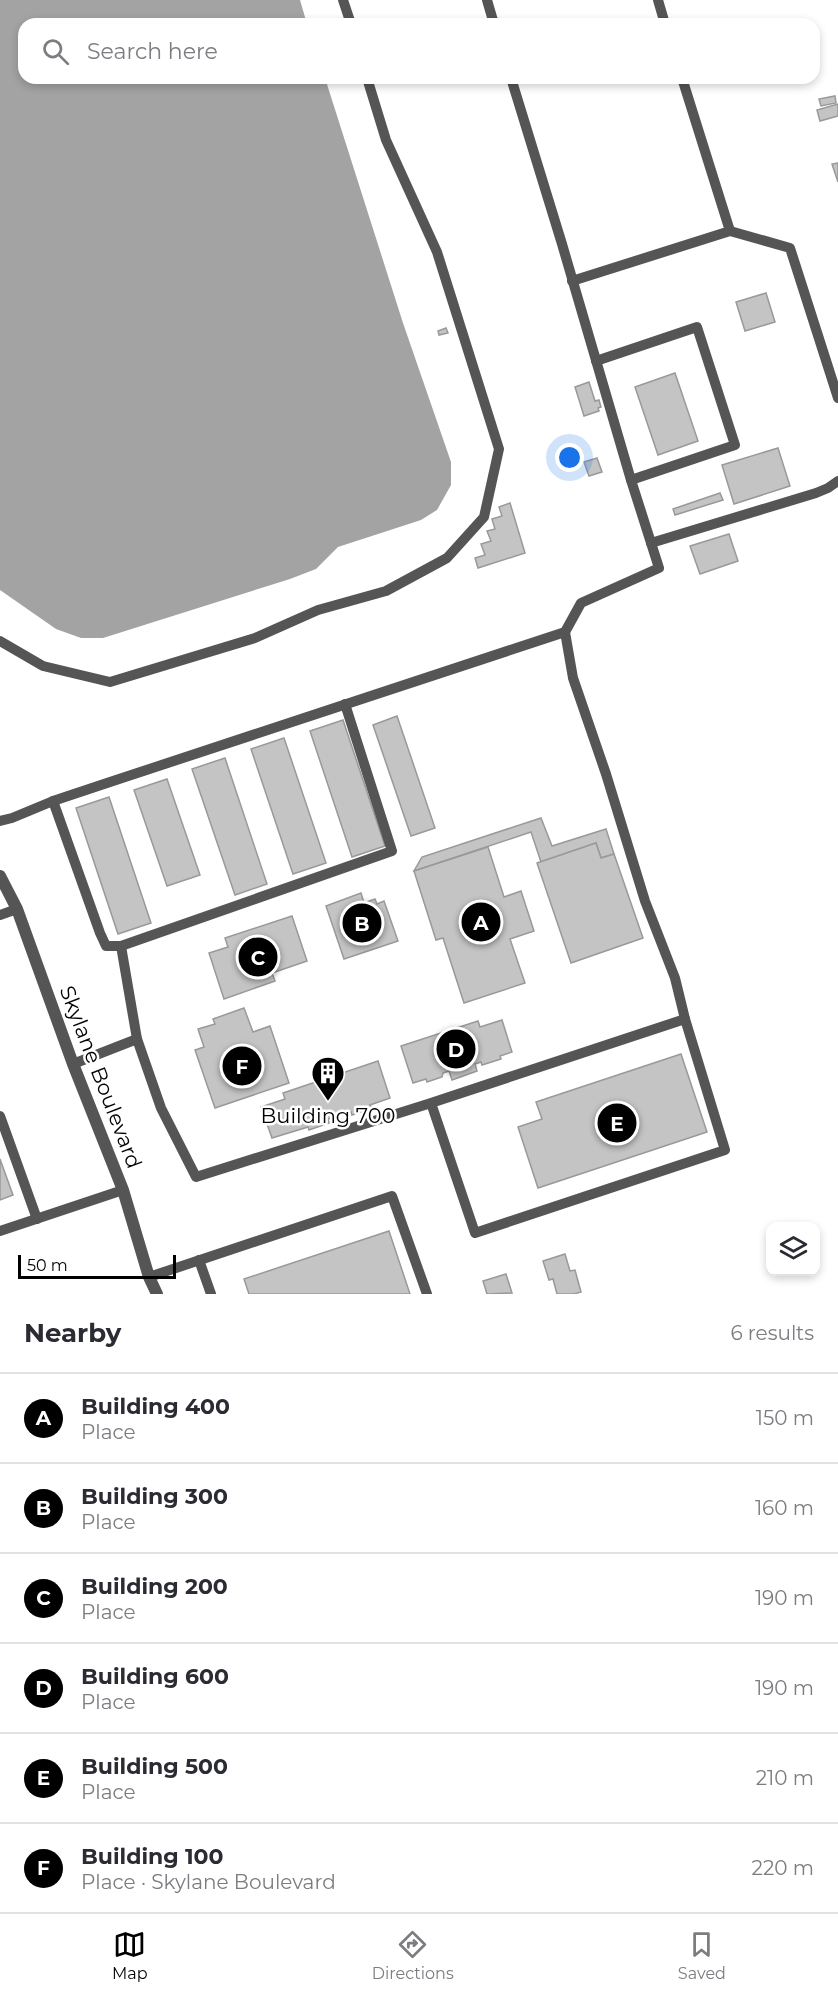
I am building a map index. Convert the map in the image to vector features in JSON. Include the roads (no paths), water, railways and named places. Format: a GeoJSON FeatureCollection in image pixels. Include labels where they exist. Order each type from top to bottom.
{"type":"FeatureCollection","features":[{"type":"Feature","properties":{"kind":"street","name":"Skylane Boulevard"},"geometry":{"type":"LineString","coordinates":[[0,876],[17,909],[73,1064],[123,1190],[149,1277],[157,1294]]}},
{"type":"Feature","properties":{"kind":"lane"},"geometry":{"type":"LineString","coordinates":[[343,0],[349,18]]}},
{"type":"Feature","properties":{"kind":"lane"},"geometry":{"type":"LineString","coordinates":[[487,0],[492,18]]}},
{"type":"Feature","properties":{"kind":"lane"},"geometry":{"type":"LineString","coordinates":[[658,0],[663,18]]}},
{"type":"Feature","properties":{"kind":"lane"},"geometry":{"type":"LineString","coordinates":[[0,641],[43,666],[110,682],[255,638],[318,610],[386,591],[447,558],[484,517],[499,449],[437,252],[386,140],[369,84]]}},
{"type":"Feature","properties":{"kind":"lane"},"geometry":{"type":"LineString","coordinates":[[431,1103],[475,1233],[725,1150],[685,1019],[675,978],[645,901],[606,774],[573,678],[565,632],[581,603],[659,568],[513,84]]}},
{"type":"Feature","properties":{"kind":"lane"},"geometry":{"type":"LineString","coordinates":[[684,84],[730,231]]}},
{"type":"Feature","properties":{"kind":"lane"},"geometry":{"type":"LineString","coordinates":[[572,281],[730,231],[790,248],[838,398]]}},
{"type":"Feature","properties":{"kind":"lane"},"geometry":{"type":"LineString","coordinates":[[596,361],[697,327],[735,445],[631,480]]}},
{"type":"Feature","properties":{"kind":"lane"},"geometry":{"type":"LineString","coordinates":[[651,543],[816,493],[838,481]]}},
{"type":"Feature","properties":{"kind":"lane"},"geometry":{"type":"LineString","coordinates":[[0,821],[53,801],[565,632]]}},
{"type":"Feature","properties":{"kind":"lane"},"geometry":{"type":"LineString","coordinates":[[53,801],[106,946],[121,946],[392,851],[345,704]]}},
{"type":"Feature","properties":{"kind":"lane"},"geometry":{"type":"LineString","coordinates":[[0,915],[17,909]]}},
{"type":"Feature","properties":{"kind":"lane"},"geometry":{"type":"LineString","coordinates":[[121,946],[137,1039],[161,1108],[196,1177],[431,1103],[685,1019]]}},
{"type":"Feature","properties":{"kind":"lane"},"geometry":{"type":"LineString","coordinates":[[73,1064],[137,1039]]}},
{"type":"Feature","properties":{"kind":"lane"},"geometry":{"type":"LineString","coordinates":[[0,1116],[37,1219]]}},
{"type":"Feature","properties":{"kind":"lane"},"geometry":{"type":"LineString","coordinates":[[0,1232],[123,1190]]}},
{"type":"Feature","properties":{"kind":"lane"},"geometry":{"type":"LineString","coordinates":[[149,1277],[392,1196],[427,1294]]}},
{"type":"Feature","properties":{"kind":"lane"},"geometry":{"type":"LineString","coordinates":[[200,1260],[211,1294]]}},
{"type":"Feature","properties":{"kind":"place","name":"Building 400"},"geometry":{"type":"Point","coordinates":[481,922]}},
{"type":"Feature","properties":{"kind":"place","name":"Building 300"},"geometry":{"type":"Point","coordinates":[362,923]}},
{"type":"Feature","properties":{"kind":"place","name":"Building 200"},"geometry":{"type":"Point","coordinates":[258,957]}},
{"type":"Feature","properties":{"kind":"place","name":"Building 600"},"geometry":{"type":"Point","coordinates":[456,1049]}},
{"type":"Feature","properties":{"kind":"place","name":"Building 100"},"geometry":{"type":"Point","coordinates":[242,1066]}},
{"type":"Feature","properties":{"kind":"place","name":"Building 700"},"geometry":{"type":"Point","coordinates":[328,1102]}},
{"type":"Feature","properties":{"kind":"place","name":"Building 500"},"geometry":{"type":"Point","coordinates":[617,1123]}}]}
